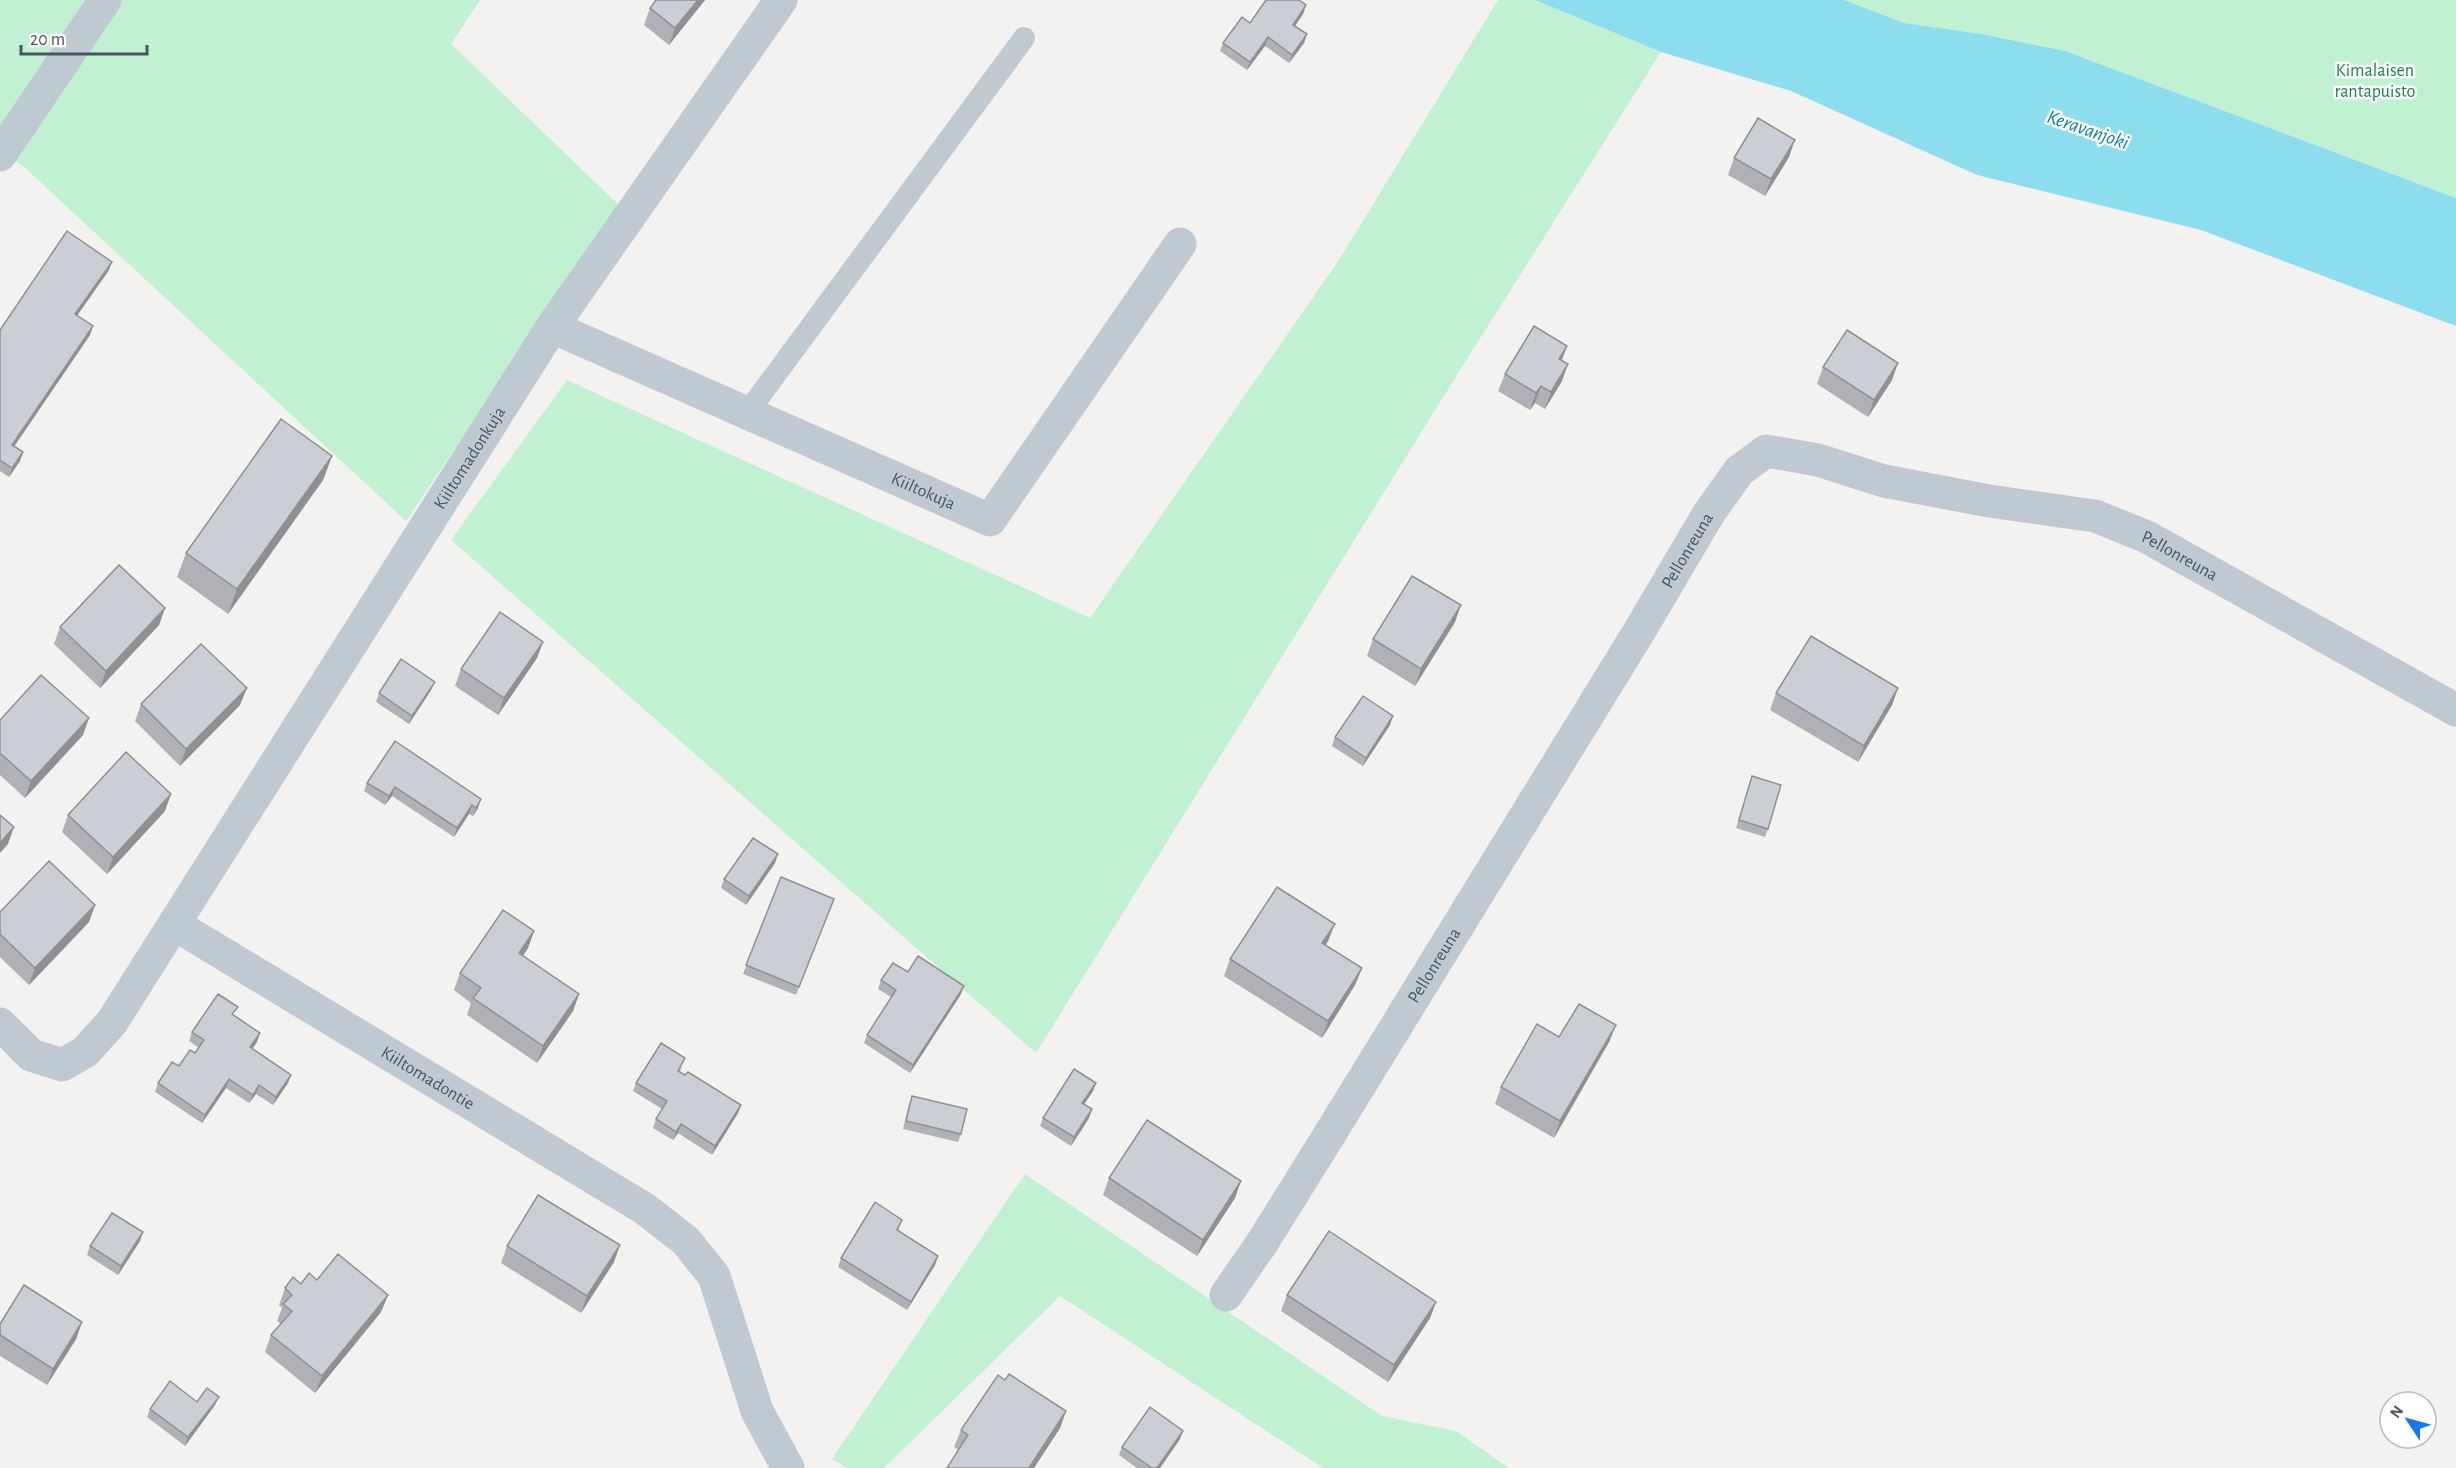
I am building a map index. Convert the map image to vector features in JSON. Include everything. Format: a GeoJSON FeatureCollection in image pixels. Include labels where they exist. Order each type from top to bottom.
{"type":"FeatureCollection","features":[{"type":"Feature","properties":{"kind":"street"},"geometry":{"type":"LineString","coordinates":[[0,155],[105,0]]}},
{"type":"Feature","properties":{"kind":"street","name":"Kiiltomadonkuja"},"geometry":{"type":"LineString","coordinates":[[174,924],[552,327],[781,0]]}},
{"type":"Feature","properties":{"kind":"street","name":"Kiiltokuja"},"geometry":{"type":"LineString","coordinates":[[552,327],[990,520],[1180,244]]}},
{"type":"Feature","properties":{"kind":"street","name":"Pellonreuna"},"geometry":{"type":"LineString","coordinates":[[1226,1295],[1262,1243],[1637,635],[1708,513],[1739,471],[1766,451],[1818,460],[1884,481],[1989,501],[2095,516],[2147,537],[2456,710]]}},
{"type":"Feature","properties":{"kind":"street"},"geometry":{"type":"LineString","coordinates":[[0,1024],[31,1055],[62,1065],[85,1052],[112,1022],[174,924]]}},
{"type":"Feature","properties":{"kind":"street","name":"Kiiltomadontie"},"geometry":{"type":"LineString","coordinates":[[174,924],[645,1209],[686,1241],[714,1276],[757,1411],[788,1468]]}},
{"type":"Feature","properties":{"kind":"lane"},"geometry":{"type":"LineString","coordinates":[[747,413],[1024,38]]}},
{"type":"Feature","properties":{"kind":"green space"},"geometry":{"type":"Polygon","coordinates":[[[0,0],[480,0],[451,44],[619,205],[406,521],[24,167],[0,151],[0,0]]]}},
{"type":"Feature","properties":{"kind":"green space"},"geometry":{"type":"Polygon","coordinates":[[[1498,0],[1535,0],[1661,52],[1445,394],[1036,1053],[451,540],[567,380],[1090,618],[1339,260],[1498,0]]]}},
{"type":"Feature","properties":{"kind":"green space","name":"Kimalaisen rantapuisto"},"geometry":{"type":"Polygon","coordinates":[[[1844,0],[2456,0],[2456,198],[2065,51],[1982,34],[1904,23],[1844,0]]]}},
{"type":"Feature","properties":{"kind":"green space"},"geometry":{"type":"Polygon","coordinates":[[[1025,1174],[1382,1416],[1456,1431],[1509,1468],[1323,1468],[1060,1296],[884,1468],[847,1468],[832,1459],[1025,1174]]]}},
{"type":"Feature","properties":{"kind":"water","name":"Keravanjoki"},"geometry":{"type":"Polygon","coordinates":[[[1535,0],[1844,0],[1904,23],[1982,34],[2065,51],[2456,198],[2456,326],[2201,230],[1977,175],[1791,91],[1661,52],[1535,0]]]}},
{"type":"Feature","properties":{"kind":"building"},"geometry":{"type":"Polygon","coordinates":[[[656,0],[698,0],[675,28],[650,8],[656,0]]]}},
{"type":"Feature","properties":{"kind":"building"},"geometry":{"type":"Polygon","coordinates":[[[1266,0],[1299,0],[1306,5],[1293,25],[1307,34],[1292,55],[1268,37],[1250,62],[1223,43],[1242,17],[1250,23],[1266,0]]]}},
{"type":"Feature","properties":{"kind":"building"},"geometry":{"type":"Polygon","coordinates":[[[1758,118],[1795,140],[1771,179],[1734,158],[1758,118]]]}},
{"type":"Feature","properties":{"kind":"building"},"geometry":{"type":"Polygon","coordinates":[[[67,231],[112,262],[75,314],[93,326],[12,445],[23,452],[12,468],[0,460],[0,330],[67,231]]]}},
{"type":"Feature","properties":{"kind":"building"},"geometry":{"type":"Polygon","coordinates":[[[1534,326],[1567,346],[1559,359],[1568,364],[1551,392],[1541,386],[1536,393],[1505,374],[1534,326]]]}},
{"type":"Feature","properties":{"kind":"building"},"geometry":{"type":"Polygon","coordinates":[[[1847,330],[1898,363],[1874,400],[1823,367],[1847,330]]]}},
{"type":"Feature","properties":{"kind":"building"},"geometry":{"type":"Polygon","coordinates":[[[281,419],[332,456],[237,589],[186,553],[281,419]]]}},
{"type":"Feature","properties":{"kind":"building"},"geometry":{"type":"Polygon","coordinates":[[[119,565],[165,608],[106,671],[60,627],[119,565]]]}},
{"type":"Feature","properties":{"kind":"building"},"geometry":{"type":"Polygon","coordinates":[[[1412,576],[1461,605],[1421,669],[1373,639],[1412,576]]]}},
{"type":"Feature","properties":{"kind":"building"},"geometry":{"type":"Polygon","coordinates":[[[500,612],[543,642],[504,698],[461,669],[500,612]]]}},
{"type":"Feature","properties":{"kind":"building"},"geometry":{"type":"Polygon","coordinates":[[[1811,636],[1898,688],[1864,746],[1776,693],[1811,636]]]}},
{"type":"Feature","properties":{"kind":"building"},"geometry":{"type":"Polygon","coordinates":[[[201,644],[247,688],[186,749],[141,704],[201,644]]]}},
{"type":"Feature","properties":{"kind":"building"},"geometry":{"type":"Polygon","coordinates":[[[401,659],[435,682],[412,716],[379,693],[401,659]]]}},
{"type":"Feature","properties":{"kind":"building"},"geometry":{"type":"Polygon","coordinates":[[[41,675],[89,718],[31,781],[0,753],[0,720],[41,675]]]}},
{"type":"Feature","properties":{"kind":"building"},"geometry":{"type":"Polygon","coordinates":[[[1363,696],[1393,716],[1366,758],[1335,737],[1363,696]]]}},
{"type":"Feature","properties":{"kind":"building"},"geometry":{"type":"Polygon","coordinates":[[[395,741],[481,799],[476,808],[472,805],[457,828],[395,787],[389,796],[367,783],[395,741]]]}},
{"type":"Feature","properties":{"kind":"building"},"geometry":{"type":"Polygon","coordinates":[[[126,752],[171,794],[113,857],[68,815],[126,752]]]}},
{"type":"Feature","properties":{"kind":"building"},"geometry":{"type":"Polygon","coordinates":[[[1752,776],[1781,785],[1768,829],[1739,820],[1752,776]]]}},
{"type":"Feature","properties":{"kind":"building"},"geometry":{"type":"Polygon","coordinates":[[[0,815],[14,827],[0,843],[0,815]]]}},
{"type":"Feature","properties":{"kind":"building"},"geometry":{"type":"Polygon","coordinates":[[[753,838],[778,854],[749,896],[724,879],[753,838]]]}},
{"type":"Feature","properties":{"kind":"building"},"geometry":{"type":"Polygon","coordinates":[[[49,861],[95,905],[35,968],[0,934],[0,912],[49,861]]]}},
{"type":"Feature","properties":{"kind":"building"},"geometry":{"type":"Polygon","coordinates":[[[781,877],[834,899],[799,987],[746,965],[781,877]]]}},
{"type":"Feature","properties":{"kind":"building"},"geometry":{"type":"Polygon","coordinates":[[[1277,887],[1335,924],[1322,943],[1362,968],[1328,1021],[1230,959],[1277,887]]]}},
{"type":"Feature","properties":{"kind":"building"},"geometry":{"type":"Polygon","coordinates":[[[503,910],[534,931],[519,953],[579,994],[543,1046],[473,998],[481,988],[460,973],[503,910]]]}},
{"type":"Feature","properties":{"kind":"building"},"geometry":{"type":"Polygon","coordinates":[[[918,956],[964,986],[913,1065],[867,1035],[896,990],[881,980],[893,963],[908,972],[918,956]]]}},
{"type":"Feature","properties":{"kind":"building"},"geometry":{"type":"Polygon","coordinates":[[[218,994],[238,1007],[232,1014],[260,1033],[250,1047],[291,1075],[276,1097],[259,1085],[253,1095],[229,1079],[205,1115],[158,1083],[172,1062],[179,1066],[190,1050],[195,1053],[204,1040],[192,1032],[218,994]]]}},
{"type":"Feature","properties":{"kind":"building"},"geometry":{"type":"Polygon","coordinates":[[[1579,1004],[1616,1025],[1560,1121],[1501,1087],[1537,1024],[1559,1037],[1579,1004]]]}},
{"type":"Feature","properties":{"kind":"building"},"geometry":{"type":"Polygon","coordinates":[[[661,1043],[685,1058],[678,1071],[685,1075],[688,1072],[741,1105],[715,1146],[681,1124],[676,1132],[656,1119],[667,1101],[636,1083],[661,1043]]]}},
{"type":"Feature","properties":{"kind":"building"},"geometry":{"type":"Polygon","coordinates":[[[1074,1069],[1096,1083],[1082,1103],[1092,1109],[1074,1137],[1043,1118],[1074,1069]]]}},
{"type":"Feature","properties":{"kind":"building"},"geometry":{"type":"Polygon","coordinates":[[[912,1096],[967,1109],[961,1134],[906,1121],[912,1096]]]}},
{"type":"Feature","properties":{"kind":"building"},"geometry":{"type":"Polygon","coordinates":[[[1147,1120],[1241,1181],[1203,1240],[1109,1178],[1147,1120]]]}},
{"type":"Feature","properties":{"kind":"building"},"geometry":{"type":"Polygon","coordinates":[[[538,1195],[620,1245],[587,1296],[507,1246],[538,1195]]]}},
{"type":"Feature","properties":{"kind":"building"},"geometry":{"type":"Polygon","coordinates":[[[875,1202],[902,1220],[897,1230],[938,1256],[911,1302],[841,1258],[875,1202]]]}},
{"type":"Feature","properties":{"kind":"building"},"geometry":{"type":"Polygon","coordinates":[[[112,1213],[143,1232],[121,1266],[90,1246],[112,1213]]]}},
{"type":"Feature","properties":{"kind":"building"},"geometry":{"type":"Polygon","coordinates":[[[1329,1231],[1436,1302],[1394,1365],[1287,1295],[1329,1231]]]}},
{"type":"Feature","properties":{"kind":"building"},"geometry":{"type":"Polygon","coordinates":[[[338,1254],[388,1295],[322,1376],[271,1335],[292,1311],[283,1304],[292,1295],[285,1288],[293,1277],[301,1284],[309,1273],[317,1280],[338,1254]]]}},
{"type":"Feature","properties":{"kind":"building"},"geometry":{"type":"Polygon","coordinates":[[[24,1285],[82,1322],[53,1369],[0,1335],[0,1324],[24,1285]]]}},
{"type":"Feature","properties":{"kind":"building"},"geometry":{"type":"Polygon","coordinates":[[[1009,1374],[1066,1411],[1029,1468],[947,1468],[968,1435],[961,1430],[998,1375],[1005,1380],[1009,1374]]]}},
{"type":"Feature","properties":{"kind":"building"},"geometry":{"type":"Polygon","coordinates":[[[170,1381],[197,1402],[207,1388],[219,1397],[188,1437],[150,1409],[170,1381]]]}},
{"type":"Feature","properties":{"kind":"building"},"geometry":{"type":"Polygon","coordinates":[[[1150,1407],[1183,1431],[1157,1468],[1152,1468],[1122,1447],[1150,1407]]]}}]}
